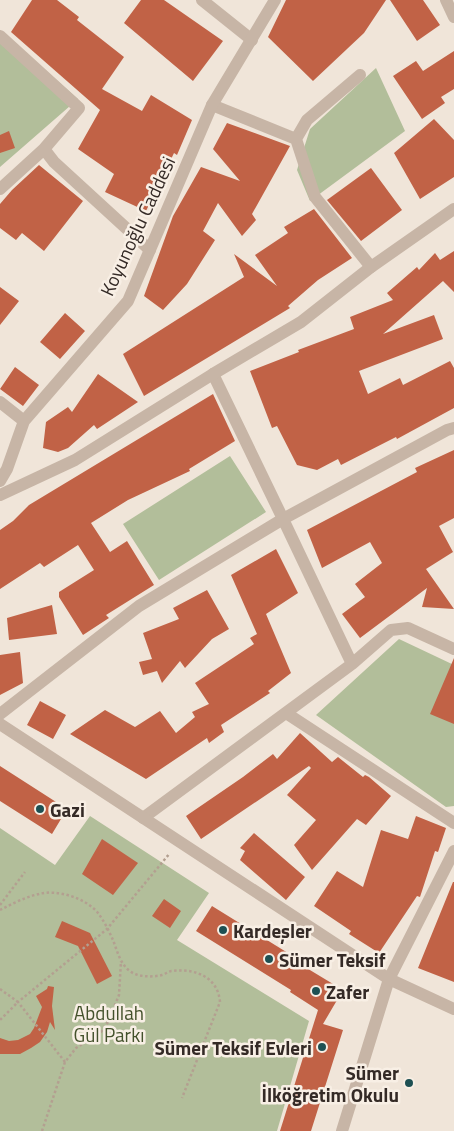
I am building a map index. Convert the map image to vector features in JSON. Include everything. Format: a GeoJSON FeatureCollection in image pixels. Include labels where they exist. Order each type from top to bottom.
{"type":"FeatureCollection","features":[{"type":"Feature","properties":{"kind":"street"},"geometry":{"type":"LineString","coordinates":[[202,0],[252,40]]}},
{"type":"Feature","properties":{"kind":"street","name":"Koyunoğlu Caddesi"},"geometry":{"type":"LineString","coordinates":[[0,481],[7,469],[24,421],[128,301],[212,105],[275,0]]}},
{"type":"Feature","properties":{"kind":"street"},"geometry":{"type":"LineString","coordinates":[[446,0],[453,13]]}},
{"type":"Feature","properties":{"kind":"street"},"geometry":{"type":"LineString","coordinates":[[0,36],[79,108],[44,149],[0,189]]}},
{"type":"Feature","properties":{"kind":"street"},"geometry":{"type":"LineString","coordinates":[[360,76],[307,120],[296,139],[315,197],[371,267]]}},
{"type":"Feature","properties":{"kind":"street"},"geometry":{"type":"LineString","coordinates":[[212,105],[296,139]]}},
{"type":"Feature","properties":{"kind":"street"},"geometry":{"type":"LineString","coordinates":[[44,149],[54,162],[150,250]]}},
{"type":"Feature","properties":{"kind":"street"},"geometry":{"type":"LineString","coordinates":[[0,495],[75,460],[301,322],[371,267],[454,209]]}},
{"type":"Feature","properties":{"kind":"street"},"geometry":{"type":"LineString","coordinates":[[213,374],[352,664]]}},
{"type":"Feature","properties":{"kind":"street"},"geometry":{"type":"LineString","coordinates":[[0,402],[24,421]]}},
{"type":"Feature","properties":{"kind":"street"},"geometry":{"type":"LineString","coordinates":[[0,714],[138,606],[283,519],[447,430],[454,428]]}},
{"type":"Feature","properties":{"kind":"street"},"geometry":{"type":"LineString","coordinates":[[143,818],[352,664],[391,630],[408,628],[454,650]]}},
{"type":"Feature","properties":{"kind":"street"},"geometry":{"type":"LineString","coordinates":[[286,713],[454,823]]}},
{"type":"Feature","properties":{"kind":"street"},"geometry":{"type":"LineString","coordinates":[[0,724],[389,979],[454,1009]]}},
{"type":"Feature","properties":{"kind":"street"},"geometry":{"type":"LineString","coordinates":[[342,1131],[389,979],[454,851]]}},
{"type":"Feature","properties":{"kind":"path"},"geometry":{"type":"LineString","coordinates":[[0,1020],[18,1002],[107,929],[179,841]]}},
{"type":"Feature","properties":{"kind":"path"},"geometry":{"type":"LineString","coordinates":[[0,905],[25,872]]}},
{"type":"Feature","properties":{"kind":"path"},"geometry":{"type":"LineString","coordinates":[[0,910],[40,893],[62,894],[72,897],[91,906],[98,913],[121,961],[130,971],[144,976],[163,975],[169,971],[186,969],[206,976],[217,988],[220,1002],[182,1098]]}},
{"type":"Feature","properties":{"kind":"path"},"geometry":{"type":"LineString","coordinates":[[42,1131],[65,1062],[76,1048],[102,1032],[108,1022],[119,994],[121,961]]}},
{"type":"Feature","properties":{"kind":"path"},"geometry":{"type":"LineString","coordinates":[[0,989],[18,1002],[65,1062]]}},
{"type":"Feature","properties":{"kind":"green space"},"geometry":{"type":"Polygon","coordinates":[[[0,30],[78,99],[0,167],[0,30]]]}},
{"type":"Feature","properties":{"kind":"green space"},"geometry":{"type":"Polygon","coordinates":[[[376,68],[405,131],[310,201],[297,170],[310,129],[376,68]]]}},
{"type":"Feature","properties":{"kind":"green space"},"geometry":{"type":"Polygon","coordinates":[[[230,456],[266,512],[159,580],[123,524],[230,456]]]}},
{"type":"Feature","properties":{"kind":"green space"},"geometry":{"type":"Polygon","coordinates":[[[399,639],[454,665],[454,806],[446,807],[316,715],[399,639]]]}},
{"type":"Feature","properties":{"kind":"green space","name":"Abdullah Gül Parkı"},"geometry":{"type":"Polygon","coordinates":[[[90,816],[209,893],[177,940],[309,1021],[277,1131],[0,1131],[0,828],[55,865],[90,816]]]}},
{"type":"Feature","properties":{"kind":"building"},"geometry":{"type":"Polygon","coordinates":[[[32,0],[57,0],[79,17],[77,20],[124,57],[102,89],[142,111],[151,95],[192,120],[177,155],[174,153],[146,211],[105,192],[114,174],[78,149],[100,110],[11,32],[32,0]]]}},
{"type":"Feature","properties":{"kind":"building"},"geometry":{"type":"Polygon","coordinates":[[[141,0],[164,0],[223,41],[193,81],[124,23],[141,0]]]}},
{"type":"Feature","properties":{"kind":"building"},"geometry":{"type":"Polygon","coordinates":[[[286,0],[386,0],[364,33],[313,81],[268,37],[286,0]]]}},
{"type":"Feature","properties":{"kind":"building"},"geometry":{"type":"Polygon","coordinates":[[[390,0],[423,0],[440,25],[417,41],[390,0]]]}},
{"type":"Feature","properties":{"kind":"building"},"geometry":{"type":"Polygon","coordinates":[[[454,51],[454,89],[441,97],[445,103],[422,119],[393,76],[416,61],[423,71],[454,51]]]}},
{"type":"Feature","properties":{"kind":"building"},"geometry":{"type":"Polygon","coordinates":[[[434,119],[454,140],[454,177],[420,199],[394,153],[434,119]]]}},
{"type":"Feature","properties":{"kind":"building"},"geometry":{"type":"Polygon","coordinates":[[[227,123],[290,146],[252,214],[256,220],[242,236],[218,203],[203,231],[215,240],[187,284],[163,310],[144,296],[173,216],[201,167],[240,181],[213,149],[227,123]]]}},
{"type":"Feature","properties":{"kind":"building"},"geometry":{"type":"Polygon","coordinates":[[[9,131],[15,148],[0,153],[0,135],[9,131]]]}},
{"type":"Feature","properties":{"kind":"building"},"geometry":{"type":"Polygon","coordinates":[[[39,165],[83,201],[44,251],[22,233],[16,240],[0,228],[0,204],[39,165]]]}},
{"type":"Feature","properties":{"kind":"building"},"geometry":{"type":"Polygon","coordinates":[[[371,168],[402,210],[361,241],[327,200],[371,168]]]}},
{"type":"Feature","properties":{"kind":"building"},"geometry":{"type":"Polygon","coordinates":[[[314,209],[352,258],[318,280],[288,306],[290,308],[144,396],[123,354],[244,277],[234,254],[277,286],[255,255],[288,233],[284,227],[314,209]]]}},
{"type":"Feature","properties":{"kind":"building"},"geometry":{"type":"Polygon","coordinates":[[[454,251],[454,292],[443,281],[383,334],[434,315],[443,339],[359,371],[368,394],[400,378],[403,385],[450,361],[454,368],[454,408],[397,439],[396,437],[341,465],[338,459],[317,470],[297,465],[277,426],[272,428],[250,371],[354,329],[350,317],[393,300],[387,293],[417,267],[419,270],[435,253],[440,260],[454,251]]]}},
{"type":"Feature","properties":{"kind":"building"},"geometry":{"type":"Polygon","coordinates":[[[0,287],[19,301],[0,325],[0,287]]]}},
{"type":"Feature","properties":{"kind":"building"},"geometry":{"type":"Polygon","coordinates":[[[65,313],[85,331],[60,359],[40,342],[65,313]]]}},
{"type":"Feature","properties":{"kind":"building"},"geometry":{"type":"Polygon","coordinates":[[[15,367],[39,385],[23,406],[0,389],[15,367]]]}},
{"type":"Feature","properties":{"kind":"building"},"geometry":{"type":"Polygon","coordinates":[[[98,374],[138,402],[97,429],[94,425],[68,448],[58,452],[43,448],[46,422],[68,407],[72,412],[98,374]]]}},
{"type":"Feature","properties":{"kind":"building"},"geometry":{"type":"Polygon","coordinates":[[[213,394],[235,441],[189,469],[190,471],[128,500],[91,523],[110,552],[127,541],[154,585],[106,615],[109,618],[83,635],[59,597],[59,592],[94,570],[78,545],[44,567],[40,563],[0,589],[0,530],[13,521],[29,505],[213,394]]]}},
{"type":"Feature","properties":{"kind":"building"},"geometry":{"type":"Polygon","coordinates":[[[454,450],[454,518],[439,526],[453,552],[426,569],[454,609],[422,607],[427,588],[360,638],[342,614],[365,597],[355,584],[382,563],[370,542],[322,568],[307,530],[417,472],[415,468],[454,450]]]}},
{"type":"Feature","properties":{"kind":"building"},"geometry":{"type":"Polygon","coordinates":[[[276,549],[298,593],[266,614],[291,673],[268,691],[270,693],[221,725],[224,732],[209,743],[207,738],[146,779],[70,734],[105,710],[135,727],[160,711],[176,733],[195,717],[192,712],[209,704],[195,683],[254,644],[250,638],[257,634],[231,575],[276,549]]]}},
{"type":"Feature","properties":{"kind":"building"},"geometry":{"type":"Polygon","coordinates":[[[207,590],[229,629],[212,639],[185,668],[180,661],[162,683],[157,671],[143,675],[139,662],[152,659],[143,633],[179,619],[173,608],[207,590]]]}},
{"type":"Feature","properties":{"kind":"building"},"geometry":{"type":"Polygon","coordinates":[[[52,605],[57,634],[9,640],[7,618],[52,605]]]}},
{"type":"Feature","properties":{"kind":"building"},"geometry":{"type":"Polygon","coordinates":[[[20,652],[23,683],[0,695],[0,655],[20,652]]]}},
{"type":"Feature","properties":{"kind":"building"},"geometry":{"type":"Polygon","coordinates":[[[454,658],[454,724],[430,714],[454,658]]]}},
{"type":"Feature","properties":{"kind":"building"},"geometry":{"type":"Polygon","coordinates":[[[40,701],[66,715],[53,739],[27,725],[40,701]]]}},
{"type":"Feature","properties":{"kind":"building"},"geometry":{"type":"Polygon","coordinates":[[[300,733],[332,762],[338,757],[363,777],[365,775],[369,777],[391,796],[366,825],[357,819],[312,870],[294,845],[316,820],[287,795],[311,768],[309,766],[201,839],[186,816],[273,754],[277,759],[300,733]]]}},
{"type":"Feature","properties":{"kind":"building","name":"Gazi"},"geometry":{"type":"Polygon","coordinates":[[[0,766],[67,809],[52,834],[0,801],[0,766]]]}},
{"type":"Feature","properties":{"kind":"building"},"geometry":{"type":"Polygon","coordinates":[[[416,816],[446,828],[438,852],[435,851],[420,897],[417,896],[379,953],[349,934],[351,931],[314,906],[337,871],[363,887],[381,830],[408,839],[416,816]]]}},
{"type":"Feature","properties":{"kind":"building"},"geometry":{"type":"Polygon","coordinates":[[[254,833],[305,877],[286,900],[240,860],[245,851],[240,848],[254,833]]]}},
{"type":"Feature","properties":{"kind":"building"},"geometry":{"type":"Polygon","coordinates":[[[102,839],[138,863],[113,895],[82,874],[102,839]]]}},
{"type":"Feature","properties":{"kind":"building"},"geometry":{"type":"Polygon","coordinates":[[[454,882],[454,982],[418,968],[454,882]]]}},
{"type":"Feature","properties":{"kind":"building"},"geometry":{"type":"Polygon","coordinates":[[[164,899],[181,911],[170,928],[152,916],[164,899]]]}},
{"type":"Feature","properties":{"kind":"building"},"geometry":{"type":"Polygon","coordinates":[[[212,906],[296,958],[295,961],[343,990],[323,1024],[343,1030],[311,1131],[280,1131],[318,1010],[290,992],[291,990],[196,931],[212,906]]]}},
{"type":"Feature","properties":{"kind":"building"},"geometry":{"type":"Polygon","coordinates":[[[62,921],[90,933],[112,976],[97,984],[78,946],[55,937],[62,921]]]}},
{"type":"Feature","properties":{"kind":"building"},"geometry":{"type":"Polygon","coordinates":[[[48,986],[54,987],[52,1006],[55,1030],[50,1022],[47,1032],[40,1042],[31,1048],[20,1054],[0,1054],[0,1038],[9,1041],[18,1040],[30,1034],[42,1007],[36,996],[47,989],[48,986]]]}},
{"type":"Feature","properties":{"kind":"place","name":"Gazi"},"geometry":{"type":"Point","coordinates":[40,809]}},
{"type":"Feature","properties":{"kind":"place","name":"Kardeşler"},"geometry":{"type":"Point","coordinates":[223,930]}},
{"type":"Feature","properties":{"kind":"place","name":"Sümer Teksif"},"geometry":{"type":"Point","coordinates":[269,959]}},
{"type":"Feature","properties":{"kind":"place","name":"Zafer"},"geometry":{"type":"Point","coordinates":[316,991]}},
{"type":"Feature","properties":{"kind":"place","name":"Sümer Teksif Evleri"},"geometry":{"type":"Point","coordinates":[322,1047]}},
{"type":"Feature","properties":{"kind":"place","name":"Sümer İlköğretim Okulu"},"geometry":{"type":"Point","coordinates":[409,1083]}}]}
